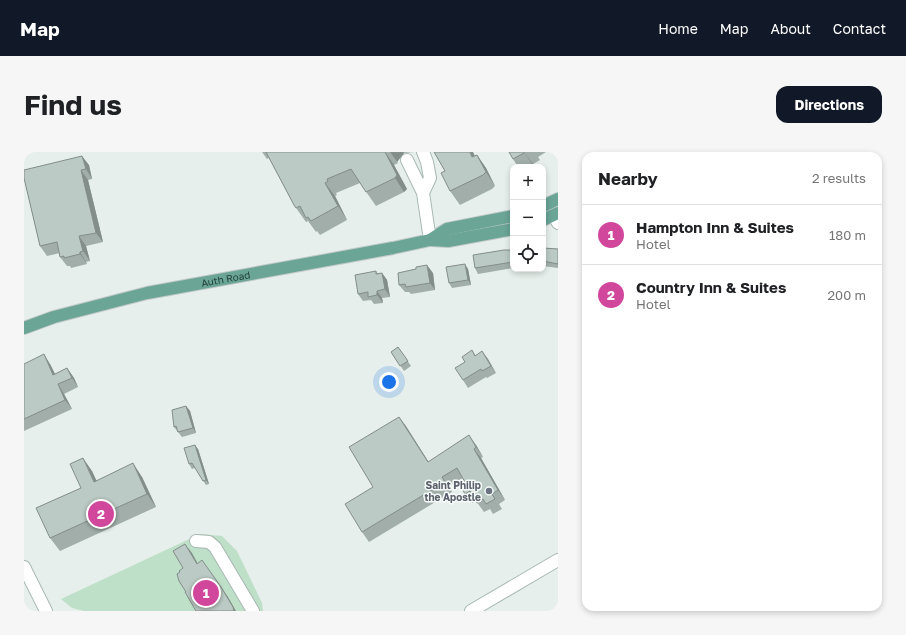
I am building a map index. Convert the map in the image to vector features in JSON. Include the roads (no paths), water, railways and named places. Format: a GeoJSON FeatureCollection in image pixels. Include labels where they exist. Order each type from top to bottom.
{"type":"FeatureCollection","features":[{"type":"Feature","properties":{"kind":"main road"},"geometry":{"type":"LineString","coordinates":[[546,205],[558,199]]}},
{"type":"Feature","properties":{"kind":"main road","name":"Auth Road"},"geometry":{"type":"LineString","coordinates":[[430,240],[446,229],[510,217]]}},
{"type":"Feature","properties":{"kind":"main road","name":"Auth Road"},"geometry":{"type":"LineString","coordinates":[[24,328],[54,317],[147,293],[430,240],[448,241],[510,230]]}},
{"type":"Feature","properties":{"kind":"street"},"geometry":{"type":"LineString","coordinates":[[423,152],[427,162],[430,178],[423,193]]}},
{"type":"Feature","properties":{"kind":"street"},"geometry":{"type":"LineString","coordinates":[[407,160],[423,193],[430,240]]}},
{"type":"Feature","properties":{"kind":"street"},"geometry":{"type":"LineString","coordinates":[[196,541],[209,542],[215,547],[253,611]]}},
{"type":"Feature","properties":{"kind":"street"},"geometry":{"type":"LineString","coordinates":[[471,611],[558,560]]}},
{"type":"Feature","properties":{"kind":"street"},"geometry":{"type":"LineString","coordinates":[[24,567],[46,611]]}},
{"type":"Feature","properties":{"kind":"place","name":"Saint Philip the Apostle"},"geometry":{"type":"Point","coordinates":[489,491]}},
{"type":"Feature","properties":{"kind":"place","name":"Country Inn & Suites"},"geometry":{"type":"Point","coordinates":[101,514]}},
{"type":"Feature","properties":{"kind":"place","name":"Hampton Inn & Suites"},"geometry":{"type":"Point","coordinates":[206,593]}}]}
